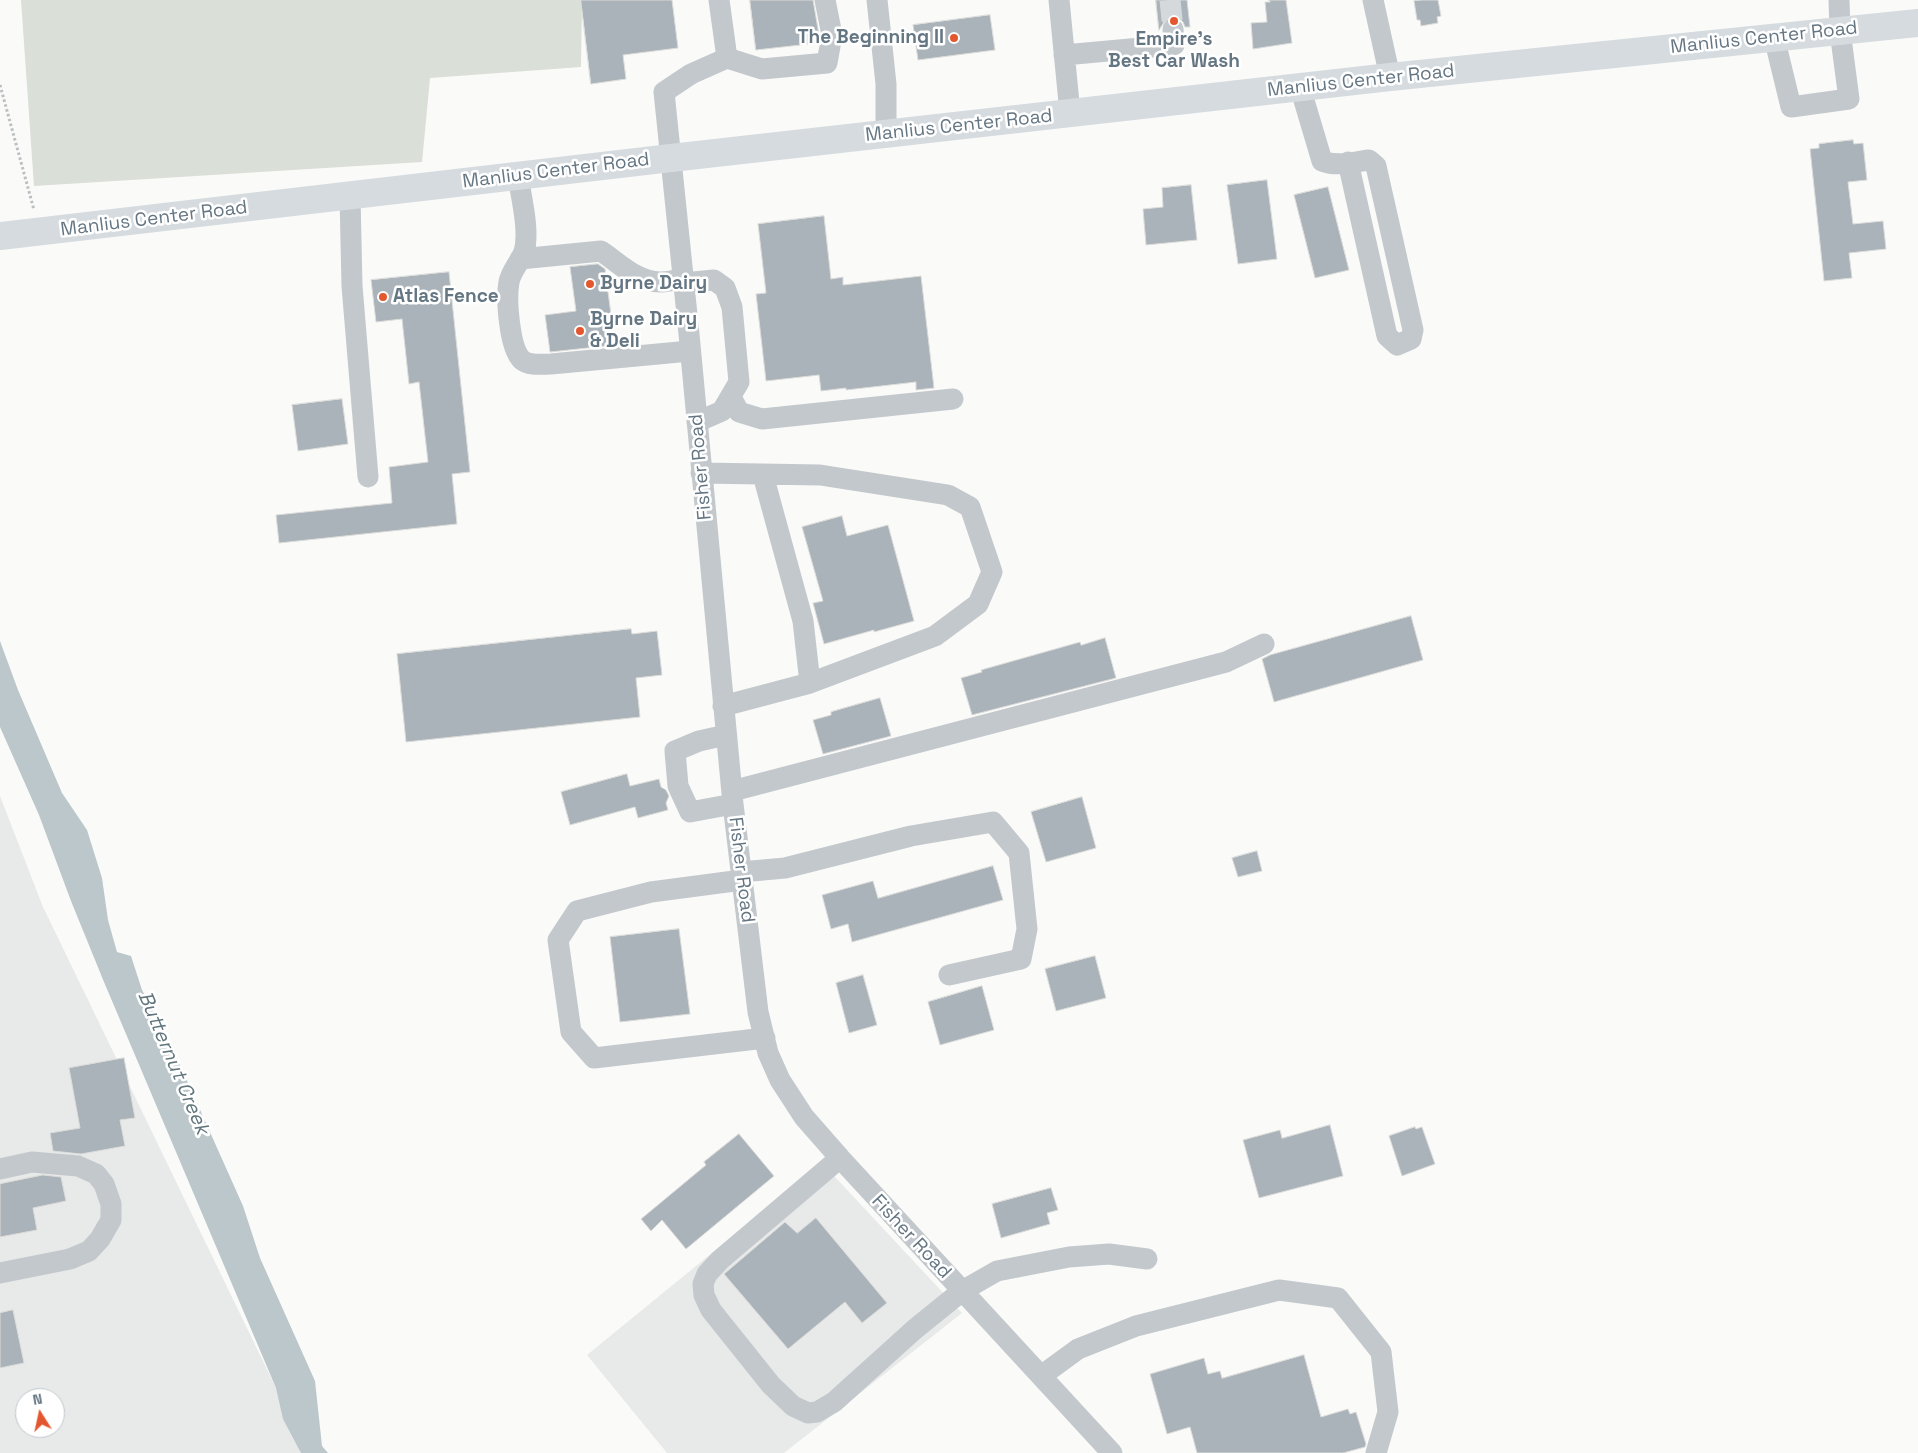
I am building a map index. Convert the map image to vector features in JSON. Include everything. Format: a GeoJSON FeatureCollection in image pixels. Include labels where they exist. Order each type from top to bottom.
{"type":"FeatureCollection","features":[{"type":"Feature","properties":{"kind":"main road","name":"Manlius Center Road"},"geometry":{"type":"LineString","coordinates":[[0,236],[1390,77],[1918,23]]}},
{"type":"Feature","properties":{"kind":"street"},"geometry":{"type":"LineString","coordinates":[[719,0],[727,58],[762,69],[828,63],[832,35],[825,0]]}},
{"type":"Feature","properties":{"kind":"street"},"geometry":{"type":"LineString","coordinates":[[877,0],[886,84],[886,134]]}},
{"type":"Feature","properties":{"kind":"street"},"geometry":{"type":"LineString","coordinates":[[1059,0],[1070,113]]}},
{"type":"Feature","properties":{"kind":"street"},"geometry":{"type":"LineString","coordinates":[[1373,0],[1390,77]]}},
{"type":"Feature","properties":{"kind":"street"},"geometry":{"type":"LineString","coordinates":[[1774,38],[1791,108],[1849,98],[1840,30],[1839,0]]}},
{"type":"Feature","properties":{"kind":"street"},"geometry":{"type":"LineString","coordinates":[[1064,55],[1174,45],[1173,29]]}},
{"type":"Feature","properties":{"kind":"street","name":"Fisher Road"},"geometry":{"type":"LineString","coordinates":[[727,58],[691,74],[664,92],[732,797],[758,1012],[768,1053],[780,1080],[804,1117],[1112,1453]]}},
{"type":"Feature","properties":{"kind":"street"},"geometry":{"type":"LineString","coordinates":[[1300,87],[1322,161],[1330,164],[1348,162],[1369,160],[1376,166],[1413,330],[1411,338],[1397,344],[1387,336],[1348,162]]}},
{"type":"Feature","properties":{"kind":"street"},"geometry":{"type":"LineString","coordinates":[[518,176],[526,232],[524,252],[509,280],[507,295],[511,334],[515,349],[522,360],[533,364],[551,364],[690,351]]}},
{"type":"Feature","properties":{"kind":"street"},"geometry":{"type":"LineString","coordinates":[[350,196],[352,286],[368,477]]}},
{"type":"Feature","properties":{"kind":"street"},"geometry":{"type":"LineString","coordinates":[[520,259],[601,251],[646,280],[660,282],[714,280],[726,288],[732,308],[739,382],[722,410],[697,422]]}},
{"type":"Feature","properties":{"kind":"street"},"geometry":{"type":"LineString","coordinates":[[731,397],[739,412],[762,419],[953,399]]}},
{"type":"Feature","properties":{"kind":"street"},"geometry":{"type":"LineString","coordinates":[[701,473],[820,476],[948,495],[970,507],[992,572],[978,604],[935,636],[810,683],[723,706]]}},
{"type":"Feature","properties":{"kind":"street"},"geometry":{"type":"LineString","coordinates":[[763,475],[803,621],[810,683]]}},
{"type":"Feature","properties":{"kind":"street"},"geometry":{"type":"LineString","coordinates":[[726,735],[698,740],[675,751],[678,786],[690,812],[732,797],[1226,662],[1264,644]]}},
{"type":"Feature","properties":{"kind":"street"},"geometry":{"type":"LineString","coordinates":[[764,1038],[594,1058],[571,1032],[558,940],[577,911],[651,892],[785,868],[911,836],[993,822],[1019,853],[1027,929],[1021,959],[949,975]]}},
{"type":"Feature","properties":{"kind":"street"},"geometry":{"type":"LineString","coordinates":[[840,1158],[720,1260],[707,1274],[703,1284],[704,1296],[711,1310],[771,1384],[793,1406],[808,1413],[825,1409],[915,1329],[962,1291],[997,1272],[1069,1256],[1109,1254],[1147,1259]]}},
{"type":"Feature","properties":{"kind":"street"},"geometry":{"type":"LineString","coordinates":[[0,1169],[32,1162],[78,1166],[96,1174],[104,1184],[111,1204],[111,1220],[100,1239],[89,1251],[70,1258],[0,1273]]}},
{"type":"Feature","properties":{"kind":"street"},"geometry":{"type":"LineString","coordinates":[[1041,1376],[1078,1349],[1136,1326],[1279,1290],[1338,1298],[1381,1352],[1388,1412],[1376,1453]]}},
{"type":"Feature","properties":{"kind":"path"},"geometry":{"type":"LineString","coordinates":[[0,85],[40,232]]}},
{"type":"Feature","properties":{"kind":"shaded area"},"geometry":{"type":"Polygon","coordinates":[[[21,0],[582,0],[581,67],[430,78],[422,162],[34,186],[21,0]]]}},
{"type":"Feature","properties":{"kind":"shaded area"},"geometry":{"type":"Polygon","coordinates":[[[0,796],[43,907],[276,1388],[304,1453],[0,1453],[0,796]]]}},
{"type":"Feature","properties":{"kind":"shaded area"},"geometry":{"type":"Polygon","coordinates":[[[822,1163],[962,1313],[784,1453],[667,1453],[587,1355],[822,1163]]]}},
{"type":"Feature","properties":{"kind":"water","name":"Butternut Creek"},"geometry":{"type":"Polygon","coordinates":[[[0,641],[18,690],[62,793],[87,830],[102,878],[108,920],[117,952],[131,956],[142,990],[172,1047],[243,1206],[260,1258],[315,1381],[322,1446],[328,1453],[301,1453],[283,1419],[276,1388],[104,982],[39,815],[0,727],[0,641]]]}},
{"type":"Feature","properties":{"kind":"building"},"geometry":{"type":"Polygon","coordinates":[[[581,0],[672,0],[678,48],[623,55],[626,79],[591,84],[581,0]]]}},
{"type":"Feature","properties":{"kind":"building"},"geometry":{"type":"Polygon","coordinates":[[[750,0],[813,0],[819,35],[818,43],[756,50],[750,0]]]}},
{"type":"Feature","properties":{"kind":"building"},"geometry":{"type":"Polygon","coordinates":[[[1156,0],[1187,0],[1190,27],[1185,27],[1179,18],[1172,17],[1166,19],[1159,30],[1156,0]]]}},
{"type":"Feature","properties":{"kind":"building"},"geometry":{"type":"Polygon","coordinates":[[[1269,0],[1286,0],[1292,43],[1253,49],[1251,23],[1267,22],[1265,2],[1270,2],[1269,0]]]}},
{"type":"Feature","properties":{"kind":"building"},"geometry":{"type":"Polygon","coordinates":[[[1438,0],[1441,16],[1437,17],[1438,23],[1421,26],[1420,20],[1417,20],[1414,1],[1438,0]]]}},
{"type":"Feature","properties":{"kind":"building","name":"The Beginning II"},"geometry":{"type":"Polygon","coordinates":[[[990,15],[995,50],[918,60],[913,25],[990,15]]]}},
{"type":"Feature","properties":{"kind":"building"},"geometry":{"type":"Polygon","coordinates":[[[1853,140],[1854,144],[1863,143],[1867,180],[1848,182],[1853,224],[1883,221],[1886,249],[1849,253],[1852,278],[1824,281],[1810,149],[1819,148],[1819,144],[1853,140]]]}},
{"type":"Feature","properties":{"kind":"building"},"geometry":{"type":"Polygon","coordinates":[[[1267,180],[1277,259],[1238,264],[1227,185],[1267,180]]]}},
{"type":"Feature","properties":{"kind":"building"},"geometry":{"type":"Polygon","coordinates":[[[1191,185],[1197,240],[1146,245],[1143,209],[1163,207],[1162,188],[1191,185]]]}},
{"type":"Feature","properties":{"kind":"building"},"geometry":{"type":"Polygon","coordinates":[[[1328,187],[1349,270],[1315,278],[1294,195],[1328,187]]]}},
{"type":"Feature","properties":{"kind":"building"},"geometry":{"type":"Polygon","coordinates":[[[824,216],[831,279],[843,277],[843,285],[921,276],[934,388],[916,390],[916,382],[821,391],[819,375],[766,381],[756,294],[766,293],[758,224],[824,216]]]}},
{"type":"Feature","properties":{"kind":"building","name":"Byrne Dairy & Deli"},"geometry":{"type":"Polygon","coordinates":[[[598,264],[605,269],[615,345],[550,352],[545,315],[576,311],[570,267],[598,264]]]}},
{"type":"Feature","properties":{"kind":"building"},"geometry":{"type":"Polygon","coordinates":[[[449,272],[470,472],[452,474],[457,524],[279,543],[276,515],[392,503],[389,467],[428,462],[419,382],[409,384],[402,319],[376,322],[371,280],[449,272]]]}},
{"type":"Feature","properties":{"kind":"building"},"geometry":{"type":"Polygon","coordinates":[[[342,399],[348,444],[298,451],[292,405],[342,399]]]}},
{"type":"Feature","properties":{"kind":"building"},"geometry":{"type":"Polygon","coordinates":[[[842,516],[847,536],[888,525],[914,621],[824,644],[813,603],[823,601],[802,527],[842,516]]]}},
{"type":"Feature","properties":{"kind":"building"},"geometry":{"type":"Polygon","coordinates":[[[1411,616],[1423,660],[1274,702],[1262,659],[1270,655],[1411,616]]]}},
{"type":"Feature","properties":{"kind":"building"},"geometry":{"type":"Polygon","coordinates":[[[631,629],[632,634],[657,631],[662,675],[636,678],[640,717],[406,742],[397,654],[631,629]]]}},
{"type":"Feature","properties":{"kind":"building"},"geometry":{"type":"Polygon","coordinates":[[[1105,638],[1116,678],[972,715],[961,678],[982,672],[981,670],[1080,642],[1081,645],[1105,638]]]}},
{"type":"Feature","properties":{"kind":"building"},"geometry":{"type":"Polygon","coordinates":[[[880,698],[891,736],[823,754],[813,720],[831,715],[831,712],[880,698]]]}},
{"type":"Feature","properties":{"kind":"building"},"geometry":{"type":"Polygon","coordinates":[[[627,774],[630,786],[659,779],[661,787],[666,790],[669,796],[666,803],[668,810],[638,818],[635,807],[570,825],[561,792],[627,774]]]}},
{"type":"Feature","properties":{"kind":"building"},"geometry":{"type":"Polygon","coordinates":[[[1082,797],[1096,848],[1046,862],[1031,812],[1082,797]]]}},
{"type":"Feature","properties":{"kind":"building"},"geometry":{"type":"Polygon","coordinates":[[[1257,851],[1262,871],[1238,877],[1232,858],[1257,851]]]}},
{"type":"Feature","properties":{"kind":"building"},"geometry":{"type":"Polygon","coordinates":[[[993,866],[1003,900],[852,942],[848,924],[831,929],[822,895],[873,881],[878,898],[993,866]]]}},
{"type":"Feature","properties":{"kind":"building"},"geometry":{"type":"Polygon","coordinates":[[[679,929],[690,1014],[620,1022],[610,937],[679,929]]]}},
{"type":"Feature","properties":{"kind":"building"},"geometry":{"type":"Polygon","coordinates":[[[1095,956],[1106,998],[1056,1011],[1045,969],[1095,956]]]}},
{"type":"Feature","properties":{"kind":"building"},"geometry":{"type":"Polygon","coordinates":[[[863,975],[877,1025],[849,1033],[836,983],[863,975]]]}},
{"type":"Feature","properties":{"kind":"building"},"geometry":{"type":"Polygon","coordinates":[[[982,986],[994,1030],[940,1045],[928,1002],[982,986]]]}},
{"type":"Feature","properties":{"kind":"building"},"geometry":{"type":"Polygon","coordinates":[[[124,1058],[135,1118],[120,1120],[125,1146],[81,1154],[53,1151],[50,1133],[80,1128],[69,1068],[124,1058]]]}},
{"type":"Feature","properties":{"kind":"building"},"geometry":{"type":"Polygon","coordinates":[[[1330,1125],[1343,1176],[1259,1198],[1243,1140],[1280,1130],[1282,1138],[1330,1125]]]}},
{"type":"Feature","properties":{"kind":"building"},"geometry":{"type":"Polygon","coordinates":[[[1415,1127],[1416,1129],[1422,1127],[1435,1164],[1402,1176],[1389,1136],[1415,1127]]]}},
{"type":"Feature","properties":{"kind":"building"},"geometry":{"type":"Polygon","coordinates":[[[739,1134],[774,1176],[686,1249],[662,1220],[651,1231],[641,1219],[706,1165],[704,1162],[739,1134]]]}},
{"type":"Feature","properties":{"kind":"building"},"geometry":{"type":"Polygon","coordinates":[[[43,1175],[61,1177],[66,1201],[33,1208],[37,1230],[0,1237],[0,1184],[43,1175]]]}},
{"type":"Feature","properties":{"kind":"building"},"geometry":{"type":"Polygon","coordinates":[[[1051,1188],[1058,1210],[1047,1213],[1050,1224],[1001,1238],[992,1204],[1051,1188]]]}},
{"type":"Feature","properties":{"kind":"building"},"geometry":{"type":"Polygon","coordinates":[[[816,1218],[887,1303],[862,1323],[845,1302],[788,1349],[724,1274],[785,1222],[797,1233],[816,1218]]]}},
{"type":"Feature","properties":{"kind":"building"},"geometry":{"type":"Polygon","coordinates":[[[13,1310],[24,1363],[0,1368],[0,1313],[13,1310]]]}},
{"type":"Feature","properties":{"kind":"building"},"geometry":{"type":"Polygon","coordinates":[[[1304,1355],[1321,1417],[1348,1409],[1350,1414],[1356,1412],[1366,1444],[1365,1447],[1343,1453],[1197,1453],[1190,1427],[1167,1434],[1150,1374],[1204,1358],[1208,1374],[1220,1371],[1222,1378],[1304,1355]]]}},
{"type":"Feature","properties":{"kind":"tunnel"},"geometry":{"type":"LineString","coordinates":[[1170,0],[1173,29]]}},
{"type":"Feature","properties":{"kind":"place","name":"Empire's Best Car Wash"},"geometry":{"type":"Point","coordinates":[1174,21]}},
{"type":"Feature","properties":{"kind":"place","name":"The Beginning II"},"geometry":{"type":"Point","coordinates":[954,38]}},
{"type":"Feature","properties":{"kind":"place","name":"Byrne Dairy"},"geometry":{"type":"Point","coordinates":[590,284]}},
{"type":"Feature","properties":{"kind":"place","name":"Atlas Fence"},"geometry":{"type":"Point","coordinates":[383,297]}},
{"type":"Feature","properties":{"kind":"place","name":"Byrne Dairy & Deli"},"geometry":{"type":"Point","coordinates":[580,331]}}]}
